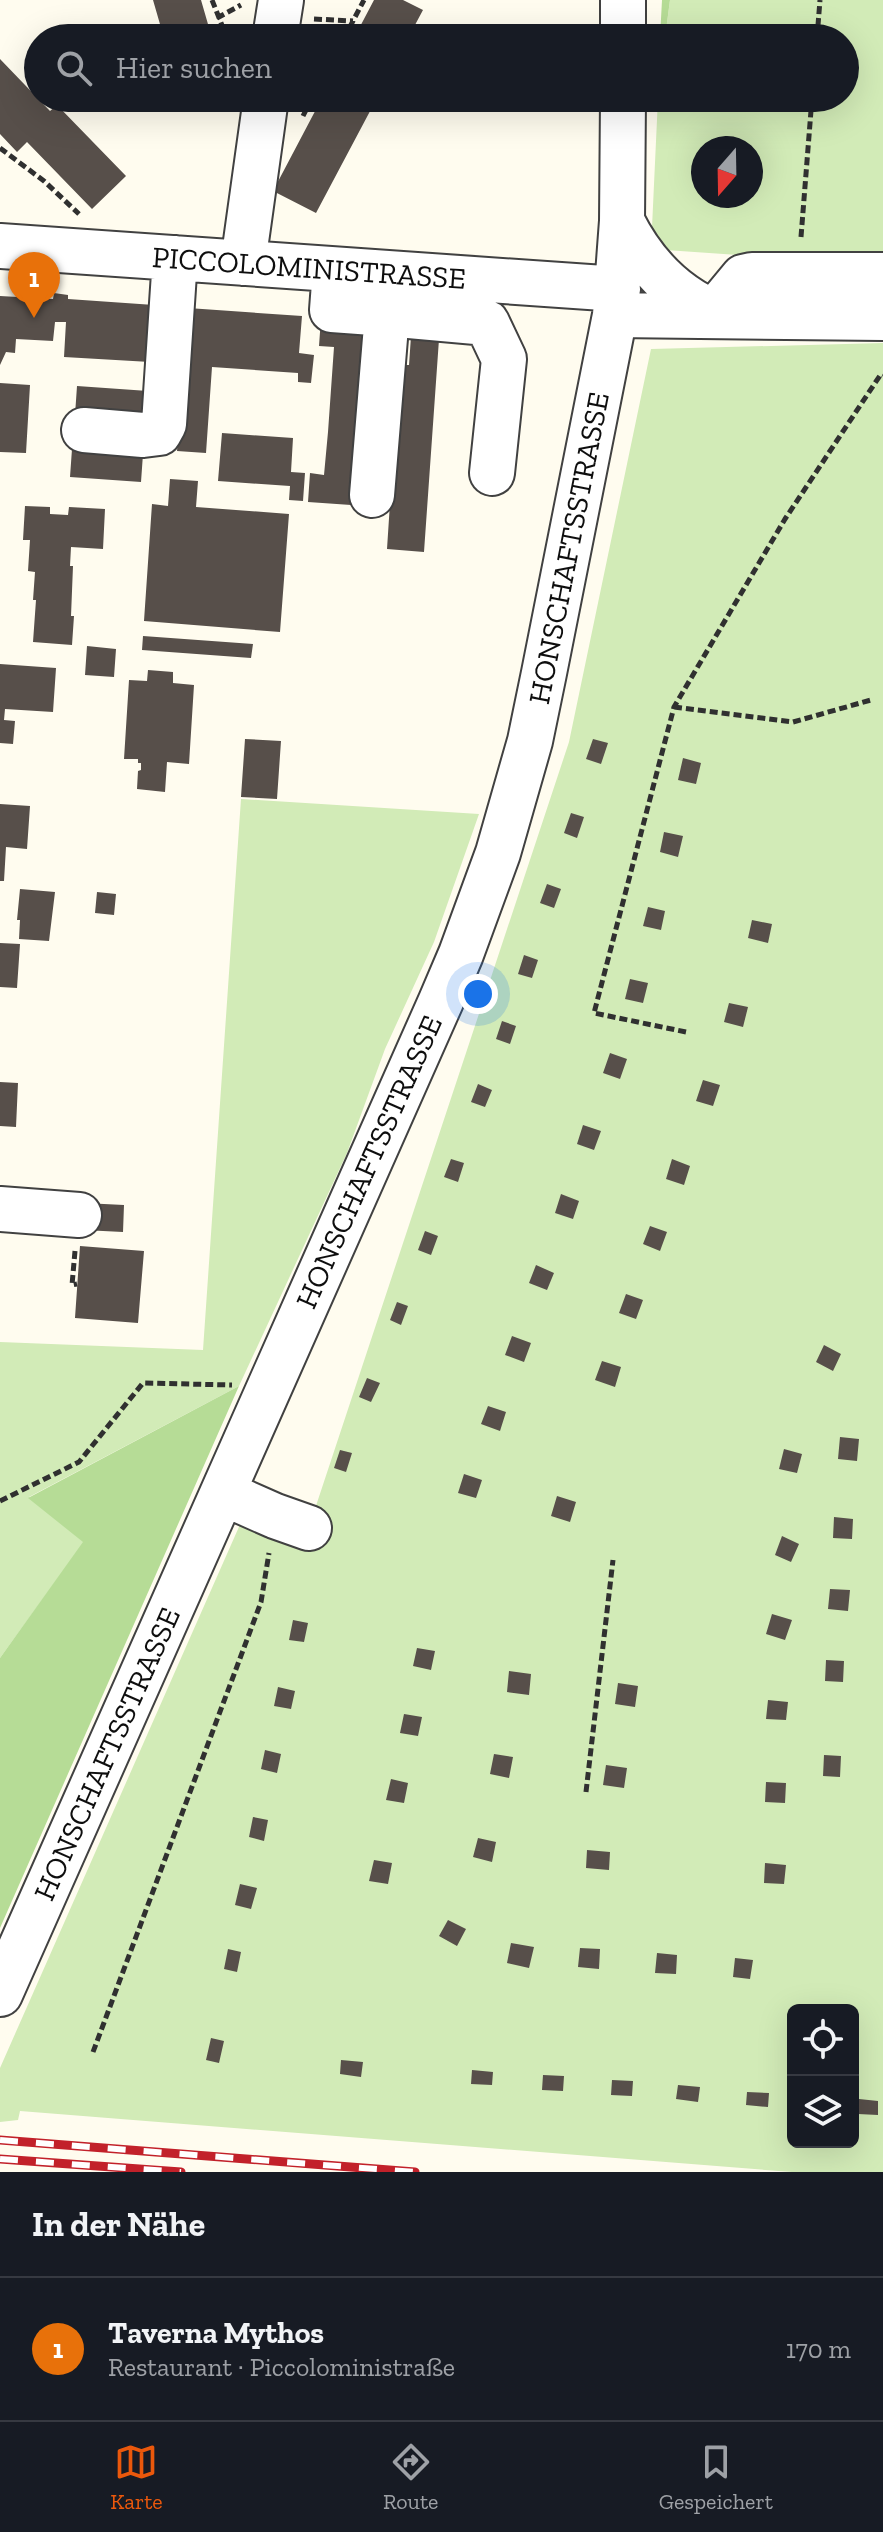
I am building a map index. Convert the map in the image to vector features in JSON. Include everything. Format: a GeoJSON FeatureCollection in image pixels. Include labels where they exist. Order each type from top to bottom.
{"type":"FeatureCollection","features":[{"type":"Feature","properties":{"kind":"street"},"geometry":{"type":"LineString","coordinates":[[277,24],[281,0]]}},
{"type":"Feature","properties":{"kind":"street"},"geometry":{"type":"LineString","coordinates":[[623,0],[623,24]]}},
{"type":"Feature","properties":{"kind":"street"},"geometry":{"type":"LineString","coordinates":[[243,263],[264,112]]}},
{"type":"Feature","properties":{"kind":"street","name":"HONSCHAFTSSTRASSE"},"geometry":{"type":"LineString","coordinates":[[0,1994],[456,966],[498,853],[533,727],[616,302],[622,221],[623,112]]}},
{"type":"Feature","properties":{"kind":"street","name":"PICCOLOMINISTRASSE"},"geometry":{"type":"LineString","coordinates":[[622,221],[649,266],[668,285],[720,314]]}},
{"type":"Feature","properties":{"kind":"street","name":"PICCOLOMINISTRASSE"},"geometry":{"type":"LineString","coordinates":[[0,246],[335,270],[720,314],[883,318]]}},
{"type":"Feature","properties":{"kind":"street"},"geometry":{"type":"LineString","coordinates":[[84,430],[143,435],[159,433],[164,424],[175,258]]}},
{"type":"Feature","properties":{"kind":"street"},"geometry":{"type":"LineString","coordinates":[[335,270],[332,310],[487,323],[504,359],[492,473]]}},
{"type":"Feature","properties":{"kind":"street"},"geometry":{"type":"LineString","coordinates":[[720,314],[743,277],[883,275]]}},
{"type":"Feature","properties":{"kind":"street"},"geometry":{"type":"LineString","coordinates":[[372,495],[387,314]]}},
{"type":"Feature","properties":{"kind":"street"},"geometry":{"type":"LineString","coordinates":[[0,1209],[79,1215]]}},
{"type":"Feature","properties":{"kind":"street"},"geometry":{"type":"LineString","coordinates":[[223,1493],[292,1522]]}},
{"type":"Feature","properties":{"kind":"path"},"geometry":{"type":"LineString","coordinates":[[212,0],[220,24]]}},
{"type":"Feature","properties":{"kind":"path"},"geometry":{"type":"LineString","coordinates":[[217,18],[252,0]]}},
{"type":"Feature","properties":{"kind":"path"},"geometry":{"type":"LineString","coordinates":[[351,24],[364,0]]}},
{"type":"Feature","properties":{"kind":"path"},"geometry":{"type":"LineString","coordinates":[[818,24],[820,0]]}},
{"type":"Feature","properties":{"kind":"path"},"geometry":{"type":"LineString","coordinates":[[798,274],[811,112]]}},
{"type":"Feature","properties":{"kind":"path"},"geometry":{"type":"LineString","coordinates":[[0,148],[44,181],[89,224],[97,233],[98,253]]}},
{"type":"Feature","properties":{"kind":"path"},"geometry":{"type":"LineString","coordinates":[[686,1032],[594,1013],[674,707],[785,519],[883,375]]}},
{"type":"Feature","properties":{"kind":"path"},"geometry":{"type":"LineString","coordinates":[[674,707],[793,722],[871,700]]}},
{"type":"Feature","properties":{"kind":"path"},"geometry":{"type":"LineString","coordinates":[[0,1501],[79,1462],[143,1383],[239,1386]]}},
{"type":"Feature","properties":{"kind":"path"},"geometry":{"type":"LineString","coordinates":[[93,2052],[292,1522]]}},
{"type":"Feature","properties":{"kind":"path"},"geometry":{"type":"LineString","coordinates":[[586,1792],[613,1560]]}},
{"type":"Feature","properties":{"kind":"green space"},"geometry":{"type":"Polygon","coordinates":[[[662,0],[670,0],[667,24],[661,24],[662,0]]]}},
{"type":"Feature","properties":{"kind":"green space"},"geometry":{"type":"Polygon","coordinates":[[[670,0],[883,0],[883,265],[651,249],[657,112],[859,112],[859,24],[667,24],[670,0]]]}},
{"type":"Feature","properties":{"kind":"green space"},"geometry":{"type":"Polygon","coordinates":[[[883,343],[883,2172],[792,2172],[20,2111],[18,2120],[0,2122],[0,2068],[242,1520],[306,1536],[569,742],[651,349],[883,343]]]}},
{"type":"Feature","properties":{"kind":"green space"},"geometry":{"type":"Polygon","coordinates":[[[241,799],[479,814],[434,942],[385,1049],[347,1153],[239,1386],[29,1497],[84,1542],[0,1658],[0,1342],[203,1350],[241,799]]]}},
{"type":"Feature","properties":{"kind":"green space"},"geometry":{"type":"Polygon","coordinates":[[[239,1386],[0,1928],[0,1658],[83,1542],[28,1498],[239,1386]]]}},
{"type":"Feature","properties":{"kind":"building"},"geometry":{"type":"Polygon","coordinates":[[[153,0],[201,0],[208,24],[160,24],[153,0]]]}},
{"type":"Feature","properties":{"kind":"building"},"geometry":{"type":"Polygon","coordinates":[[[374,0],[403,0],[423,10],[416,24],[361,24],[374,0]]]}},
{"type":"Feature","properties":{"kind":"building"},"geometry":{"type":"Polygon","coordinates":[[[0,59],[24,84],[24,112],[64,112],[126,176],[92,209],[27,142],[17,152],[0,134],[0,59]]]}},
{"type":"Feature","properties":{"kind":"building"},"geometry":{"type":"Polygon","coordinates":[[[315,112],[370,112],[316,213],[273,191],[315,112]]]}},
{"type":"Feature","properties":{"kind":"building"},"geometry":{"type":"Polygon","coordinates":[[[54,293],[68,295],[68,299],[154,305],[150,362],[64,357],[66,322],[55,322],[53,341],[16,339],[15,353],[6,352],[0,365],[0,296],[53,299],[54,293]]]}},
{"type":"Feature","properties":{"kind":"building"},"geometry":{"type":"Polygon","coordinates":[[[188,308],[302,316],[299,353],[314,355],[311,383],[298,382],[298,373],[212,367],[206,453],[177,451],[188,308]]]}},
{"type":"Feature","properties":{"kind":"building"},"geometry":{"type":"Polygon","coordinates":[[[321,318],[364,321],[351,505],[308,502],[310,473],[324,475],[328,432],[334,347],[319,346],[321,318]]]}},
{"type":"Feature","properties":{"kind":"building"},"geometry":{"type":"Polygon","coordinates":[[[412,322],[440,325],[424,552],[387,549],[399,365],[409,365],[412,322]]]}},
{"type":"Feature","properties":{"kind":"building"},"geometry":{"type":"Polygon","coordinates":[[[0,383],[30,385],[26,453],[0,452],[0,383]]]}},
{"type":"Feature","properties":{"kind":"building"},"geometry":{"type":"Polygon","coordinates":[[[77,386],[148,391],[146,420],[75,415],[77,386]]]}},
{"type":"Feature","properties":{"kind":"building"},"geometry":{"type":"Polygon","coordinates":[[[222,433],[293,438],[291,472],[305,473],[303,501],[289,500],[290,486],[218,481],[222,433]]]}},
{"type":"Feature","properties":{"kind":"building"},"geometry":{"type":"Polygon","coordinates":[[[72,449],[143,454],[141,482],[70,477],[72,449]]]}},
{"type":"Feature","properties":{"kind":"building"},"geometry":{"type":"Polygon","coordinates":[[[170,479],[198,481],[196,507],[289,514],[280,632],[144,621],[152,504],[168,506],[170,479]]]}},
{"type":"Feature","properties":{"kind":"building"},"geometry":{"type":"Polygon","coordinates":[[[25,506],[50,507],[50,514],[68,515],[69,507],[105,509],[103,549],[71,547],[72,645],[33,642],[35,572],[28,571],[30,540],[23,540],[25,506]]]}},
{"type":"Feature","properties":{"kind":"building"},"geometry":{"type":"Polygon","coordinates":[[[143,636],[253,644],[251,658],[142,650],[143,636]]]}},
{"type":"Feature","properties":{"kind":"building"},"geometry":{"type":"Polygon","coordinates":[[[87,646],[116,649],[114,677],[85,675],[87,646]]]}},
{"type":"Feature","properties":{"kind":"building"},"geometry":{"type":"Polygon","coordinates":[[[0,664],[56,668],[53,712],[5,709],[4,720],[15,721],[13,744],[0,743],[0,664]]]}},
{"type":"Feature","properties":{"kind":"building"},"geometry":{"type":"Polygon","coordinates":[[[148,670],[173,672],[173,683],[194,685],[189,764],[167,762],[165,792],[137,789],[141,763],[138,759],[124,759],[129,680],[147,681],[148,670]]]}},
{"type":"Feature","properties":{"kind":"building"},"geometry":{"type":"Polygon","coordinates":[[[245,739],[281,741],[277,799],[241,797],[245,739]]]}},
{"type":"Feature","properties":{"kind":"building"},"geometry":{"type":"Polygon","coordinates":[[[593,739],[608,743],[601,764],[586,759],[593,739]]]}},
{"type":"Feature","properties":{"kind":"building"},"geometry":{"type":"Polygon","coordinates":[[[683,758],[701,763],[696,784],[678,780],[683,758]]]}},
{"type":"Feature","properties":{"kind":"building"},"geometry":{"type":"Polygon","coordinates":[[[0,804],[30,806],[27,849],[6,847],[4,881],[0,881],[0,804]]]}},
{"type":"Feature","properties":{"kind":"building"},"geometry":{"type":"Polygon","coordinates":[[[571,813],[584,817],[577,838],[564,833],[571,813]]]}},
{"type":"Feature","properties":{"kind":"building"},"geometry":{"type":"Polygon","coordinates":[[[664,832],[683,836],[678,857],[660,852],[664,832]]]}},
{"type":"Feature","properties":{"kind":"building"},"geometry":{"type":"Polygon","coordinates":[[[547,884],[561,889],[554,908],[540,903],[547,884]]]}},
{"type":"Feature","properties":{"kind":"building"},"geometry":{"type":"Polygon","coordinates":[[[20,889],[55,892],[49,941],[19,939],[20,889]]]}},
{"type":"Feature","properties":{"kind":"building"},"geometry":{"type":"Polygon","coordinates":[[[97,892],[116,894],[114,915],[95,913],[97,892]]]}},
{"type":"Feature","properties":{"kind":"building"},"geometry":{"type":"Polygon","coordinates":[[[648,907],[665,911],[661,930],[643,926],[648,907]]]}},
{"type":"Feature","properties":{"kind":"building"},"geometry":{"type":"Polygon","coordinates":[[[752,920],[772,924],[768,943],[748,938],[752,920]]]}},
{"type":"Feature","properties":{"kind":"building"},"geometry":{"type":"Polygon","coordinates":[[[0,943],[20,944],[17,988],[0,987],[0,943]]]}},
{"type":"Feature","properties":{"kind":"building"},"geometry":{"type":"Polygon","coordinates":[[[524,955],[538,960],[532,978],[518,974],[524,955]]]}},
{"type":"Feature","properties":{"kind":"building"},"geometry":{"type":"Polygon","coordinates":[[[630,979],[648,983],[643,1003],[625,999],[630,979]]]}},
{"type":"Feature","properties":{"kind":"building"},"geometry":{"type":"Polygon","coordinates":[[[729,1003],[748,1007],[743,1027],[724,1022],[729,1003]]]}},
{"type":"Feature","properties":{"kind":"building"},"geometry":{"type":"Polygon","coordinates":[[[502,1021],[516,1026],[510,1044],[496,1039],[502,1021]]]}},
{"type":"Feature","properties":{"kind":"building"},"geometry":{"type":"Polygon","coordinates":[[[610,1053],[627,1059],[620,1079],[603,1073],[610,1053]]]}},
{"type":"Feature","properties":{"kind":"building"},"geometry":{"type":"Polygon","coordinates":[[[703,1080],[720,1085],[713,1106],[696,1101],[703,1080]]]}},
{"type":"Feature","properties":{"kind":"building"},"geometry":{"type":"Polygon","coordinates":[[[0,1082],[18,1083],[16,1127],[0,1126],[0,1082]]]}},
{"type":"Feature","properties":{"kind":"building"},"geometry":{"type":"Polygon","coordinates":[[[478,1084],[492,1090],[485,1107],[471,1102],[478,1084]]]}},
{"type":"Feature","properties":{"kind":"building"},"geometry":{"type":"Polygon","coordinates":[[[583,1125],[601,1131],[594,1150],[577,1144],[583,1125]]]}},
{"type":"Feature","properties":{"kind":"building"},"geometry":{"type":"Polygon","coordinates":[[[451,1159],[464,1163],[458,1182],[444,1177],[451,1159]]]}},
{"type":"Feature","properties":{"kind":"building"},"geometry":{"type":"Polygon","coordinates":[[[672,1159],[690,1166],[684,1185],[666,1179],[672,1159]]]}},
{"type":"Feature","properties":{"kind":"building"},"geometry":{"type":"Polygon","coordinates":[[[561,1194],[579,1201],[573,1219],[555,1213],[561,1194]]]}},
{"type":"Feature","properties":{"kind":"building"},"geometry":{"type":"Polygon","coordinates":[[[84,1203],[124,1205],[123,1232],[83,1230],[84,1203]]]}},
{"type":"Feature","properties":{"kind":"building"},"geometry":{"type":"Polygon","coordinates":[[[650,1226],[667,1232],[660,1251],[643,1244],[650,1226]]]}},
{"type":"Feature","properties":{"kind":"building"},"geometry":{"type":"Polygon","coordinates":[[[425,1231],[438,1236],[431,1255],[418,1250],[425,1231]]]}},
{"type":"Feature","properties":{"kind":"building"},"geometry":{"type":"Polygon","coordinates":[[[80,1246],[144,1251],[138,1323],[75,1318],[80,1246]]]}},
{"type":"Feature","properties":{"kind":"building"},"geometry":{"type":"Polygon","coordinates":[[[536,1265],[554,1273],[547,1290],[529,1283],[536,1265]]]}},
{"type":"Feature","properties":{"kind":"building"},"geometry":{"type":"Polygon","coordinates":[[[626,1294],[643,1300],[636,1319],[619,1313],[626,1294]]]}},
{"type":"Feature","properties":{"kind":"building"},"geometry":{"type":"Polygon","coordinates":[[[397,1302],[408,1306],[401,1325],[390,1320],[397,1302]]]}},
{"type":"Feature","properties":{"kind":"building"},"geometry":{"type":"Polygon","coordinates":[[[512,1336],[531,1343],[524,1362],[505,1355],[512,1336]]]}},
{"type":"Feature","properties":{"kind":"building"},"geometry":{"type":"Polygon","coordinates":[[[824,1345],[841,1354],[833,1371],[816,1362],[824,1345]]]}},
{"type":"Feature","properties":{"kind":"building"},"geometry":{"type":"Polygon","coordinates":[[[602,1361],[621,1367],[615,1387],[595,1380],[602,1361]]]}},
{"type":"Feature","properties":{"kind":"building"},"geometry":{"type":"Polygon","coordinates":[[[367,1378],[380,1383],[371,1402],[359,1397],[367,1378]]]}},
{"type":"Feature","properties":{"kind":"building"},"geometry":{"type":"Polygon","coordinates":[[[488,1406],[506,1412],[500,1431],[481,1424],[488,1406]]]}},
{"type":"Feature","properties":{"kind":"building"},"geometry":{"type":"Polygon","coordinates":[[[840,1437],[859,1439],[857,1461],[838,1459],[840,1437]]]}},
{"type":"Feature","properties":{"kind":"building"},"geometry":{"type":"Polygon","coordinates":[[[784,1449],[802,1454],[797,1473],[779,1469],[784,1449]]]}},
{"type":"Feature","properties":{"kind":"building"},"geometry":{"type":"Polygon","coordinates":[[[340,1450],[352,1453],[346,1472],[334,1468],[340,1450]]]}},
{"type":"Feature","properties":{"kind":"building"},"geometry":{"type":"Polygon","coordinates":[[[464,1474],[482,1480],[476,1498],[458,1493],[464,1474]]]}},
{"type":"Feature","properties":{"kind":"building"},"geometry":{"type":"Polygon","coordinates":[[[557,1496],[576,1502],[570,1522],[551,1516],[557,1496]]]}},
{"type":"Feature","properties":{"kind":"building"},"geometry":{"type":"Polygon","coordinates":[[[834,1517],[853,1519],[852,1539],[833,1538],[834,1517]]]}},
{"type":"Feature","properties":{"kind":"building"},"geometry":{"type":"Polygon","coordinates":[[[782,1536],[799,1544],[791,1562],[775,1555],[782,1536]]]}},
{"type":"Feature","properties":{"kind":"building"},"geometry":{"type":"Polygon","coordinates":[[[830,1589],[850,1590],[848,1611],[828,1609],[830,1589]]]}},
{"type":"Feature","properties":{"kind":"building"},"geometry":{"type":"Polygon","coordinates":[[[772,1614],[792,1620],[785,1640],[766,1634],[772,1614]]]}},
{"type":"Feature","properties":{"kind":"building"},"geometry":{"type":"Polygon","coordinates":[[[293,1620],[308,1623],[304,1642],[289,1640],[293,1620]]]}},
{"type":"Feature","properties":{"kind":"building"},"geometry":{"type":"Polygon","coordinates":[[[417,1648],[435,1651],[431,1670],[413,1666],[417,1648]]]}},
{"type":"Feature","properties":{"kind":"building"},"geometry":{"type":"Polygon","coordinates":[[[826,1660],[844,1661],[843,1682],[825,1681],[826,1660]]]}},
{"type":"Feature","properties":{"kind":"building"},"geometry":{"type":"Polygon","coordinates":[[[509,1671],[531,1674],[529,1695],[507,1692],[509,1671]]]}},
{"type":"Feature","properties":{"kind":"building"},"geometry":{"type":"Polygon","coordinates":[[[618,1683],[638,1686],[635,1707],[615,1704],[618,1683]]]}},
{"type":"Feature","properties":{"kind":"building"},"geometry":{"type":"Polygon","coordinates":[[[278,1687],[295,1691],[291,1709],[274,1706],[278,1687]]]}},
{"type":"Feature","properties":{"kind":"building"},"geometry":{"type":"Polygon","coordinates":[[[768,1700],[788,1702],[786,1720],[766,1719],[768,1700]]]}},
{"type":"Feature","properties":{"kind":"building"},"geometry":{"type":"Polygon","coordinates":[[[404,1714],[422,1717],[418,1736],[400,1733],[404,1714]]]}},
{"type":"Feature","properties":{"kind":"building"},"geometry":{"type":"Polygon","coordinates":[[[265,1750],[281,1754],[277,1773],[261,1769],[265,1750]]]}},
{"type":"Feature","properties":{"kind":"building"},"geometry":{"type":"Polygon","coordinates":[[[494,1754],[513,1757],[509,1778],[490,1774],[494,1754]]]}},
{"type":"Feature","properties":{"kind":"building"},"geometry":{"type":"Polygon","coordinates":[[[824,1755],[841,1756],[840,1777],[823,1776],[824,1755]]]}},
{"type":"Feature","properties":{"kind":"building"},"geometry":{"type":"Polygon","coordinates":[[[606,1765],[627,1768],[624,1788],[603,1785],[606,1765]]]}},
{"type":"Feature","properties":{"kind":"building"},"geometry":{"type":"Polygon","coordinates":[[[391,1779],[408,1783],[404,1803],[386,1800],[391,1779]]]}},
{"type":"Feature","properties":{"kind":"building"},"geometry":{"type":"Polygon","coordinates":[[[766,1782],[786,1783],[785,1803],[765,1802],[766,1782]]]}},
{"type":"Feature","properties":{"kind":"building"},"geometry":{"type":"Polygon","coordinates":[[[253,1817],[268,1820],[264,1841],[249,1837],[253,1817]]]}},
{"type":"Feature","properties":{"kind":"building"},"geometry":{"type":"Polygon","coordinates":[[[478,1838],[496,1842],[492,1862],[473,1857],[478,1838]]]}},
{"type":"Feature","properties":{"kind":"building"},"geometry":{"type":"Polygon","coordinates":[[[587,1850],[610,1852],[609,1870],[586,1868],[587,1850]]]}},
{"type":"Feature","properties":{"kind":"building"},"geometry":{"type":"Polygon","coordinates":[[[374,1860],[392,1863],[388,1884],[369,1881],[374,1860]]]}},
{"type":"Feature","properties":{"kind":"building"},"geometry":{"type":"Polygon","coordinates":[[[765,1863],[786,1865],[784,1884],[764,1883],[765,1863]]]}},
{"type":"Feature","properties":{"kind":"building"},"geometry":{"type":"Polygon","coordinates":[[[240,1884],[257,1888],[251,1909],[235,1905],[240,1884]]]}},
{"type":"Feature","properties":{"kind":"building"},"geometry":{"type":"Polygon","coordinates":[[[448,1920],[466,1929],[457,1946],[439,1936],[448,1920]]]}},
{"type":"Feature","properties":{"kind":"building"},"geometry":{"type":"Polygon","coordinates":[[[511,1943],[534,1947],[529,1968],[507,1963],[511,1943]]]}},
{"type":"Feature","properties":{"kind":"building"},"geometry":{"type":"Polygon","coordinates":[[[580,1948],[600,1949],[599,1969],[578,1967],[580,1948]]]}},
{"type":"Feature","properties":{"kind":"building"},"geometry":{"type":"Polygon","coordinates":[[[228,1949],[241,1952],[237,1972],[224,1969],[228,1949]]]}},
{"type":"Feature","properties":{"kind":"building"},"geometry":{"type":"Polygon","coordinates":[[[657,1953],[677,1955],[676,1974],[655,1973],[657,1953]]]}},
{"type":"Feature","properties":{"kind":"building"},"geometry":{"type":"Polygon","coordinates":[[[735,1958],[753,1960],[750,1979],[733,1977],[735,1958]]]}},
{"type":"Feature","properties":{"kind":"building"},"geometry":{"type":"Polygon","coordinates":[[[211,2038],[224,2041],[219,2063],[206,2060],[211,2038]]]}},
{"type":"Feature","properties":{"kind":"building"},"geometry":{"type":"Polygon","coordinates":[[[341,2060],[363,2062],[361,2077],[340,2074],[341,2060]]]}},
{"type":"Feature","properties":{"kind":"building"},"geometry":{"type":"Polygon","coordinates":[[[472,2070],[493,2072],[492,2085],[471,2084],[472,2070]]]}},
{"type":"Feature","properties":{"kind":"building"},"geometry":{"type":"Polygon","coordinates":[[[543,2075],[564,2076],[563,2091],[542,2090],[543,2075]]]}},
{"type":"Feature","properties":{"kind":"building"},"geometry":{"type":"Polygon","coordinates":[[[612,2080],[633,2081],[632,2096],[611,2095],[612,2080]]]}},
{"type":"Feature","properties":{"kind":"building"},"geometry":{"type":"Polygon","coordinates":[[[678,2085],[700,2087],[698,2102],[676,2099],[678,2085]]]}},
{"type":"Feature","properties":{"kind":"building"},"geometry":{"type":"Polygon","coordinates":[[[747,2092],[769,2093],[768,2107],[746,2105],[747,2092]]]}},
{"type":"Feature","properties":{"kind":"building"},"geometry":{"type":"Polygon","coordinates":[[[859,2099],[878,2101],[878,2115],[859,2114],[859,2099]]]}},
{"type":"Feature","properties":{"kind":"railway"},"geometry":{"type":"LineString","coordinates":[[0,2140],[415,2172]]}},
{"type":"Feature","properties":{"kind":"railway"},"geometry":{"type":"LineString","coordinates":[[0,2159],[181,2172]]}},
{"type":"Feature","properties":{"kind":"place","name":"Taverna Mythos"},"geometry":{"type":"Point","coordinates":[34,318]}}]}
